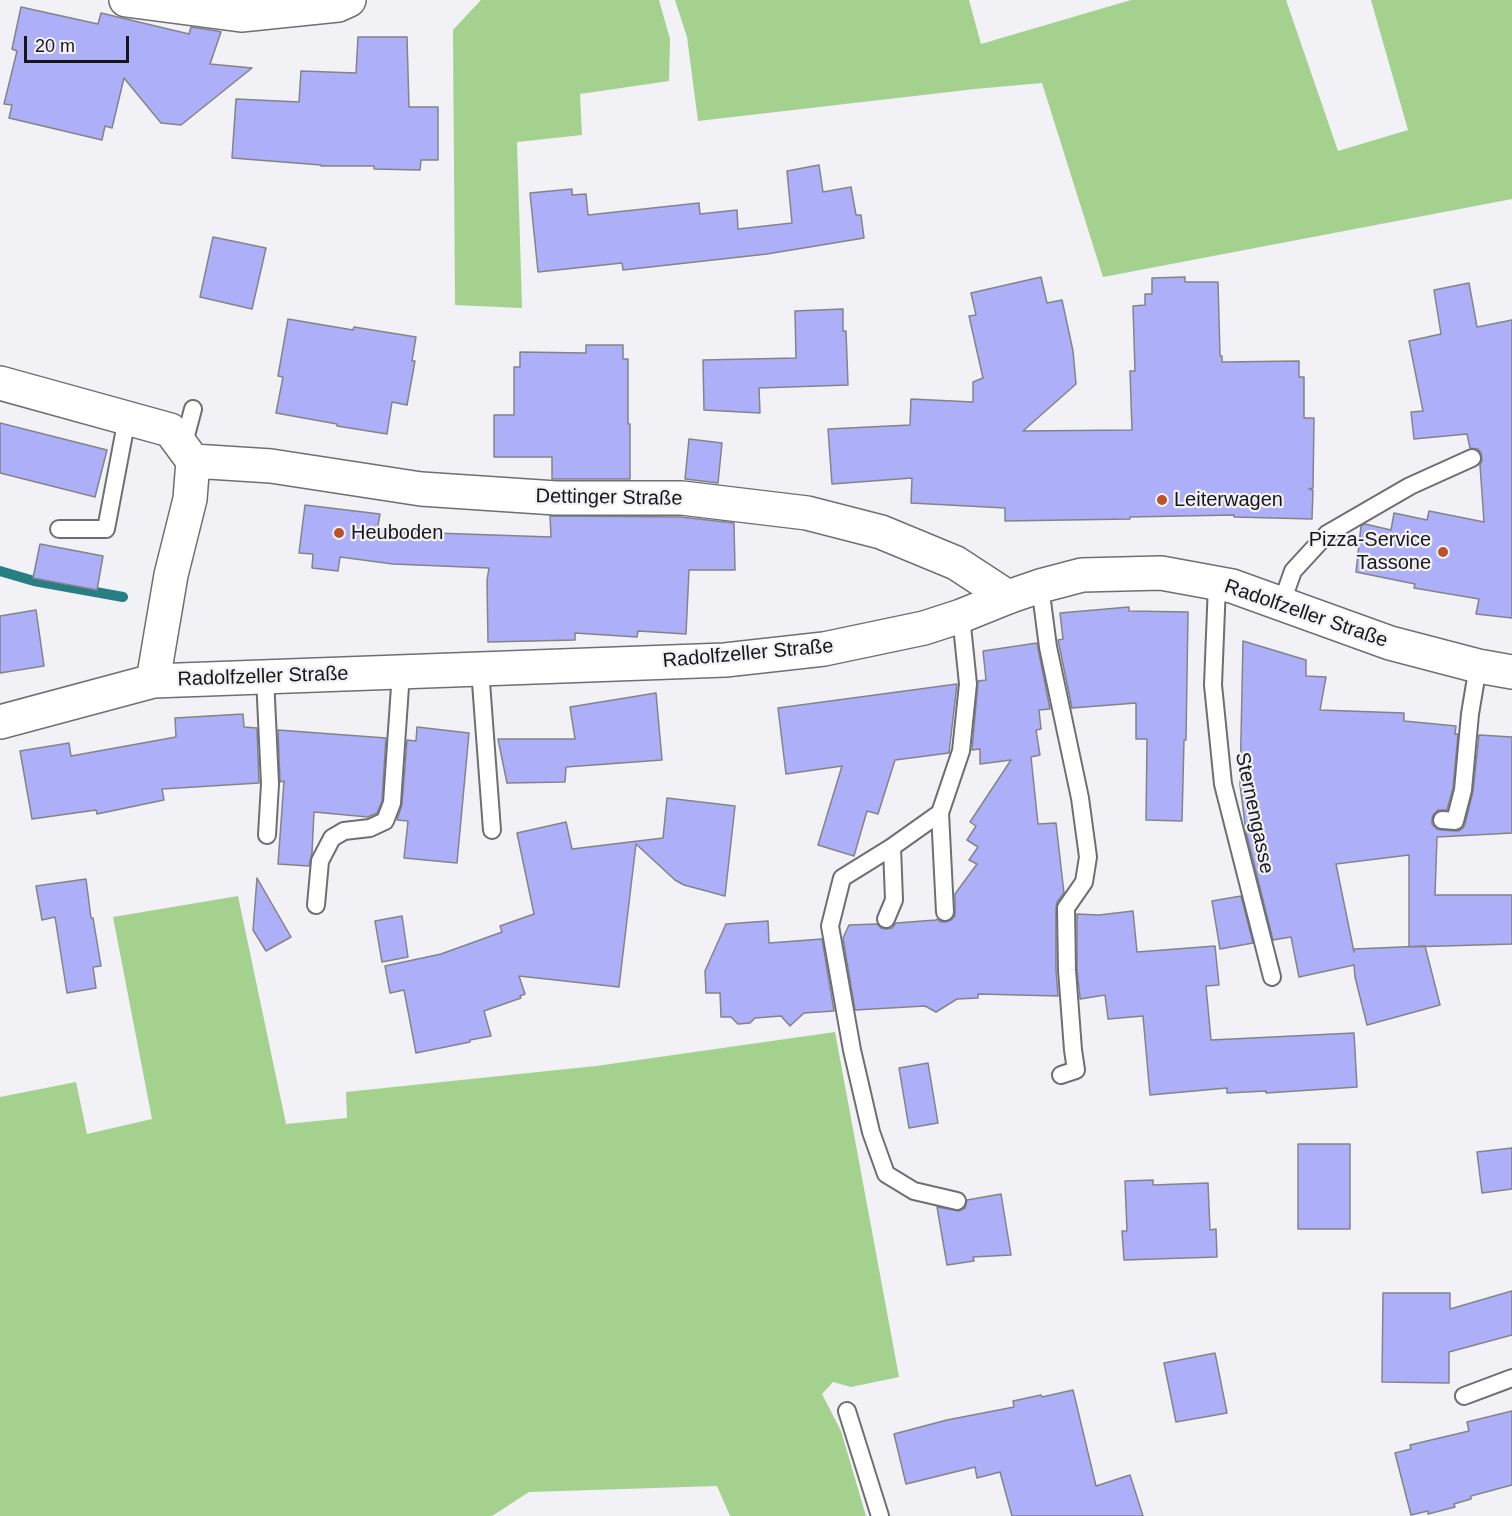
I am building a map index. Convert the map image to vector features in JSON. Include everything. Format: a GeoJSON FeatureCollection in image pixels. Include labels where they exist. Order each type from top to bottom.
{"type":"FeatureCollection","features":[{"type":"Feature","properties":{"kind":"main road"},"geometry":{"type":"LineString","coordinates":[[126,0],[241,15],[338,5],[350,0]]}},
{"type":"Feature","properties":{"kind":"main road"},"geometry":{"type":"LineString","coordinates":[[0,383],[170,430],[188,454],[190,499],[171,575],[153,681]]}},
{"type":"Feature","properties":{"kind":"main road","name":"Dettinger Straße"},"geometry":{"type":"LineString","coordinates":[[188,454],[421,489],[556,498],[682,498],[807,513],[881,532],[956,563],[1008,597]]}},
{"type":"Feature","properties":{"kind":"main road","name":"Radolfzeller Straße"},"geometry":{"type":"LineString","coordinates":[[0,722],[153,681],[725,660],[824,649],[924,628],[1040,586],[1082,575],[1161,573],[1232,586],[1390,643],[1478,666],[1512,672]]}},
{"type":"Feature","properties":{"kind":"lane"},"geometry":{"type":"LineString","coordinates":[[188,454],[194,409]]}},
{"type":"Feature","properties":{"kind":"lane"},"geometry":{"type":"LineString","coordinates":[[59,529],[106,529],[127,417]]}},
{"type":"Feature","properties":{"kind":"lane"},"geometry":{"type":"LineString","coordinates":[[1281,605],[1293,571],[1327,534],[1410,486],[1472,458]]}},
{"type":"Feature","properties":{"kind":"lane","name":"Sternengasse"},"geometry":{"type":"LineString","coordinates":[[1217,584],[1213,686],[1223,784],[1272,976]]}},
{"type":"Feature","properties":{"kind":"lane"},"geometry":{"type":"LineString","coordinates":[[1040,586],[1048,647],[1080,798],[1088,857],[1084,882],[1066,908],[1067,970],[1076,1070],[1061,1075]]}},
{"type":"Feature","properties":{"kind":"lane"},"geometry":{"type":"LineString","coordinates":[[945,912],[940,813],[961,750],[968,684],[961,616]]}},
{"type":"Feature","properties":{"kind":"lane"},"geometry":{"type":"LineString","coordinates":[[1442,820],[1455,821],[1463,790],[1470,714],[1478,666]]}},
{"type":"Feature","properties":{"kind":"lane"},"geometry":{"type":"LineString","coordinates":[[480,669],[492,830]]}},
{"type":"Feature","properties":{"kind":"lane"},"geometry":{"type":"LineString","coordinates":[[315,905],[320,861],[332,838],[344,831],[370,828],[385,821],[392,803],[400,672]]}},
{"type":"Feature","properties":{"kind":"lane"},"geometry":{"type":"LineString","coordinates":[[265,677],[270,784],[267,835]]}},
{"type":"Feature","properties":{"kind":"lane"},"geometry":{"type":"LineString","coordinates":[[940,813],[892,847],[842,878],[830,926],[852,1050],[871,1132],[886,1174],[914,1191],[957,1201]]}},
{"type":"Feature","properties":{"kind":"lane"},"geometry":{"type":"LineString","coordinates":[[886,920],[894,900],[892,847]]}},
{"type":"Feature","properties":{"kind":"lane"},"geometry":{"type":"LineString","coordinates":[[1464,1396],[1512,1378]]}},
{"type":"Feature","properties":{"kind":"lane"},"geometry":{"type":"LineString","coordinates":[[847,1411],[880,1516]]}},
{"type":"Feature","properties":{"kind":"green space"},"geometry":{"type":"Polygon","coordinates":[[[481,0],[659,0],[670,39],[669,81],[580,94],[582,135],[517,142],[522,308],[455,305],[453,30],[481,0]]]}},
{"type":"Feature","properties":{"kind":"green space"},"geometry":{"type":"Polygon","coordinates":[[[675,0],[969,0],[981,44],[1131,0],[1286,0],[1338,151],[1408,130],[1371,0],[1512,0],[1512,199],[1103,277],[1042,83],[698,121],[687,37],[675,0]]]}},
{"type":"Feature","properties":{"kind":"green space"},"geometry":{"type":"Polygon","coordinates":[[[238,896],[286,1124],[347,1118],[346,1092],[596,1066],[835,1032],[899,1377],[851,1387],[833,1382],[822,1394],[841,1431],[866,1516],[730,1516],[717,1486],[529,1492],[492,1516],[0,1516],[0,1097],[76,1082],[87,1134],[152,1119],[113,917],[238,896]]]}},
{"type":"Feature","properties":{"kind":"building"},"geometry":{"type":"Polygon","coordinates":[[[21,7],[98,24],[101,13],[189,34],[191,27],[221,32],[210,64],[252,68],[181,125],[161,123],[124,78],[112,128],[105,126],[102,140],[9,118],[12,105],[4,104],[17,51],[12,49],[21,7]]]}},
{"type":"Feature","properties":{"kind":"building"},"geometry":{"type":"Polygon","coordinates":[[[358,37],[407,37],[409,107],[438,107],[438,160],[421,160],[420,170],[374,169],[374,166],[321,166],[232,158],[236,99],[299,102],[301,71],[356,73],[358,37]]]}},
{"type":"Feature","properties":{"kind":"building"},"geometry":{"type":"Polygon","coordinates":[[[819,165],[823,192],[851,187],[856,215],[861,215],[864,238],[767,254],[623,270],[622,263],[538,272],[530,193],[572,189],[572,195],[586,194],[588,215],[699,203],[700,214],[737,210],[738,229],[792,223],[787,171],[819,165]]]}},
{"type":"Feature","properties":{"kind":"building"},"geometry":{"type":"Polygon","coordinates":[[[213,237],[266,248],[252,309],[200,297],[213,237]]]}},
{"type":"Feature","properties":{"kind":"building"},"geometry":{"type":"Polygon","coordinates":[[[1041,277],[1047,303],[1062,300],[1073,351],[1076,384],[1023,431],[1132,430],[1130,371],[1135,371],[1133,306],[1145,305],[1145,294],[1152,294],[1152,278],[1185,277],[1185,282],[1218,282],[1222,362],[1299,361],[1299,377],[1304,377],[1304,418],[1314,418],[1313,488],[1309,489],[1313,490],[1312,519],[1234,517],[1234,515],[1005,521],[1005,508],[911,503],[912,478],[832,484],[828,429],[910,425],[911,399],[973,402],[973,382],[983,378],[969,316],[976,315],[971,293],[1041,277]]]}},
{"type":"Feature","properties":{"kind":"building"},"geometry":{"type":"Polygon","coordinates":[[[1469,283],[1477,327],[1512,320],[1512,618],[1476,614],[1479,599],[1414,588],[1415,584],[1356,572],[1361,526],[1365,524],[1391,530],[1394,513],[1427,520],[1429,511],[1484,522],[1481,453],[1478,449],[1470,448],[1467,434],[1414,439],[1411,412],[1423,411],[1409,341],[1441,334],[1434,290],[1469,283]]]}},
{"type":"Feature","properties":{"kind":"building"},"geometry":{"type":"Polygon","coordinates":[[[843,309],[848,385],[759,388],[760,413],[704,410],[703,360],[796,358],[795,311],[843,309]]]}},
{"type":"Feature","properties":{"kind":"building"},"geometry":{"type":"Polygon","coordinates":[[[288,319],[353,330],[354,327],[416,337],[412,361],[415,361],[407,405],[392,402],[387,434],[276,413],[283,377],[278,376],[288,319]]]}},
{"type":"Feature","properties":{"kind":"building"},"geometry":{"type":"Polygon","coordinates":[[[586,345],[623,345],[623,359],[628,359],[630,479],[552,479],[552,457],[494,457],[494,415],[514,415],[514,367],[520,367],[520,352],[586,353],[586,345]]]}},
{"type":"Feature","properties":{"kind":"building"},"geometry":{"type":"Polygon","coordinates":[[[0,423],[107,450],[95,497],[0,473],[0,423]]]}},
{"type":"Feature","properties":{"kind":"building"},"geometry":{"type":"Polygon","coordinates":[[[689,439],[722,443],[718,483],[685,479],[689,439]]]}},
{"type":"Feature","properties":{"kind":"building"},"geometry":{"type":"Polygon","coordinates":[[[305,505],[380,514],[377,531],[551,537],[550,516],[681,517],[734,523],[735,570],[689,570],[686,634],[638,631],[637,637],[575,633],[575,640],[488,642],[487,580],[489,568],[393,564],[340,557],[338,571],[312,568],[313,554],[299,553],[305,505]]]}},
{"type":"Feature","properties":{"kind":"building"},"geometry":{"type":"Polygon","coordinates":[[[40,544],[103,556],[97,590],[33,578],[40,544]]]}},
{"type":"Feature","properties":{"kind":"building"},"geometry":{"type":"Polygon","coordinates":[[[1129,607],[1129,611],[1188,612],[1182,821],[1146,820],[1147,739],[1136,739],[1136,703],[1072,708],[1058,640],[1063,639],[1060,613],[1129,607]]]}},
{"type":"Feature","properties":{"kind":"building"},"geometry":{"type":"Polygon","coordinates":[[[36,610],[44,666],[0,673],[0,616],[36,610]]]}},
{"type":"Feature","properties":{"kind":"building"},"geometry":{"type":"Polygon","coordinates":[[[1243,641],[1306,660],[1306,676],[1326,677],[1320,710],[1404,713],[1404,721],[1456,726],[1455,734],[1458,734],[1453,788],[1447,810],[1438,810],[1433,815],[1432,824],[1437,829],[1458,831],[1465,824],[1473,791],[1479,735],[1512,737],[1512,833],[1437,837],[1435,895],[1512,895],[1512,944],[1425,947],[1440,1005],[1367,1025],[1354,965],[1299,977],[1291,937],[1273,940],[1246,832],[1240,785],[1243,641]],[[1409,855],[1336,864],[1354,952],[1354,949],[1409,947],[1409,855]]]}},
{"type":"Feature","properties":{"kind":"building"},"geometry":{"type":"Polygon","coordinates":[[[1037,643],[1050,709],[1039,710],[1041,729],[1036,730],[1040,755],[1031,757],[1038,824],[1056,823],[1064,893],[1057,902],[1056,908],[1058,996],[978,994],[978,998],[957,999],[936,1012],[925,1006],[855,1010],[843,938],[849,925],[877,924],[887,929],[892,928],[896,923],[937,919],[946,922],[955,916],[955,894],[977,864],[969,860],[978,847],[967,840],[976,826],[970,822],[1011,760],[980,764],[980,749],[972,750],[978,681],[986,680],[983,651],[1037,643]]]}},
{"type":"Feature","properties":{"kind":"building"},"geometry":{"type":"Polygon","coordinates":[[[957,684],[949,753],[895,760],[878,814],[867,811],[854,856],[818,845],[842,766],[786,774],[778,708],[957,684]]]}},
{"type":"Feature","properties":{"kind":"building"},"geometry":{"type":"Polygon","coordinates":[[[656,693],[662,760],[566,767],[565,782],[507,783],[498,739],[575,739],[570,707],[656,693]]]}},
{"type":"Feature","properties":{"kind":"building"},"geometry":{"type":"Polygon","coordinates":[[[243,714],[244,727],[257,728],[259,783],[162,789],[164,800],[97,814],[96,810],[32,819],[20,751],[69,743],[71,756],[176,737],[175,718],[243,714]]]}},
{"type":"Feature","properties":{"kind":"building"},"geometry":{"type":"Polygon","coordinates":[[[417,727],[469,733],[457,863],[404,858],[408,821],[397,820],[402,804],[407,740],[416,741],[417,727]]]}},
{"type":"Feature","properties":{"kind":"building"},"geometry":{"type":"Polygon","coordinates":[[[278,730],[386,738],[382,801],[377,813],[368,817],[314,812],[309,866],[278,864],[284,781],[280,782],[278,730]]]}},
{"type":"Feature","properties":{"kind":"building"},"geometry":{"type":"Polygon","coordinates":[[[667,798],[735,806],[725,896],[684,885],[675,880],[636,844],[619,987],[519,976],[525,994],[520,996],[521,998],[484,1011],[491,1036],[416,1053],[404,990],[390,993],[385,966],[441,954],[502,932],[500,926],[534,914],[517,833],[566,822],[572,849],[663,838],[667,798]]]}},
{"type":"Feature","properties":{"kind":"building"},"geometry":{"type":"Polygon","coordinates":[[[257,878],[291,937],[266,951],[253,930],[257,878]]]}},
{"type":"Feature","properties":{"kind":"building"},"geometry":{"type":"Polygon","coordinates":[[[86,879],[101,966],[93,967],[96,988],[67,993],[55,917],[42,920],[36,886],[86,879]]]}},
{"type":"Feature","properties":{"kind":"building"},"geometry":{"type":"Polygon","coordinates":[[[1241,896],[1253,943],[1220,949],[1212,901],[1241,896]]]}},
{"type":"Feature","properties":{"kind":"building"},"geometry":{"type":"Polygon","coordinates":[[[1133,911],[1137,952],[1215,946],[1219,985],[1206,986],[1211,1040],[1354,1033],[1357,1087],[1266,1093],[1266,1091],[1227,1093],[1227,1088],[1150,1095],[1143,1016],[1108,1019],[1105,995],[1080,999],[1077,970],[1077,914],[1099,915],[1133,911]]]}},
{"type":"Feature","properties":{"kind":"building"},"geometry":{"type":"Polygon","coordinates":[[[402,916],[408,957],[382,962],[375,921],[402,916]]]}},
{"type":"Feature","properties":{"kind":"building"},"geometry":{"type":"Polygon","coordinates":[[[768,921],[769,943],[822,939],[834,1011],[804,1013],[790,1026],[781,1016],[755,1018],[750,1023],[738,1024],[731,1017],[721,1017],[720,993],[706,993],[705,971],[726,924],[768,921]]]}},
{"type":"Feature","properties":{"kind":"building"},"geometry":{"type":"Polygon","coordinates":[[[928,1063],[938,1123],[909,1128],[899,1068],[928,1063]]]}},
{"type":"Feature","properties":{"kind":"building"},"geometry":{"type":"Polygon","coordinates":[[[1298,1144],[1350,1144],[1350,1229],[1298,1229],[1298,1144]]]}},
{"type":"Feature","properties":{"kind":"building"},"geometry":{"type":"Polygon","coordinates":[[[1512,1148],[1512,1189],[1482,1193],[1477,1152],[1512,1148]]]}},
{"type":"Feature","properties":{"kind":"building"},"geometry":{"type":"Polygon","coordinates":[[[1153,1180],[1153,1185],[1208,1183],[1210,1230],[1216,1229],[1217,1257],[1124,1260],[1122,1231],[1127,1231],[1125,1181],[1153,1180]]]}},
{"type":"Feature","properties":{"kind":"building"},"geometry":{"type":"Polygon","coordinates":[[[1001,1194],[1011,1255],[973,1257],[974,1261],[947,1265],[937,1207],[959,1211],[965,1208],[967,1200],[1001,1194]]]}},
{"type":"Feature","properties":{"kind":"building"},"geometry":{"type":"Polygon","coordinates":[[[1512,1291],[1512,1335],[1449,1352],[1449,1383],[1382,1382],[1383,1293],[1450,1293],[1450,1309],[1512,1291]]]}},
{"type":"Feature","properties":{"kind":"building"},"geometry":{"type":"Polygon","coordinates":[[[1215,1353],[1227,1413],[1176,1422],[1164,1363],[1215,1353]]]}},
{"type":"Feature","properties":{"kind":"building"},"geometry":{"type":"Polygon","coordinates":[[[1073,1390],[1096,1486],[1130,1475],[1143,1516],[1012,1516],[1000,1472],[977,1478],[975,1467],[906,1484],[894,1434],[947,1420],[1014,1407],[1013,1401],[1073,1390]]]}},
{"type":"Feature","properties":{"kind":"building"},"geometry":{"type":"Polygon","coordinates":[[[1512,1411],[1512,1485],[1471,1496],[1471,1499],[1454,1504],[1455,1507],[1428,1514],[1428,1511],[1411,1515],[1395,1453],[1411,1449],[1410,1445],[1469,1431],[1467,1422],[1512,1411]]]}},
{"type":"Feature","properties":{"kind":"waterway"},"geometry":{"type":"LineString","coordinates":[[0,571],[34,581],[123,597]]}},
{"type":"Feature","properties":{"kind":"place","name":"Leiterwagen"},"geometry":{"type":"Point","coordinates":[1162,500]}},
{"type":"Feature","properties":{"kind":"place","name":"Heuboden"},"geometry":{"type":"Point","coordinates":[339,533]}},
{"type":"Feature","properties":{"kind":"place","name":"Pizza-Service Tassone"},"geometry":{"type":"Point","coordinates":[1443,552]}}]}
